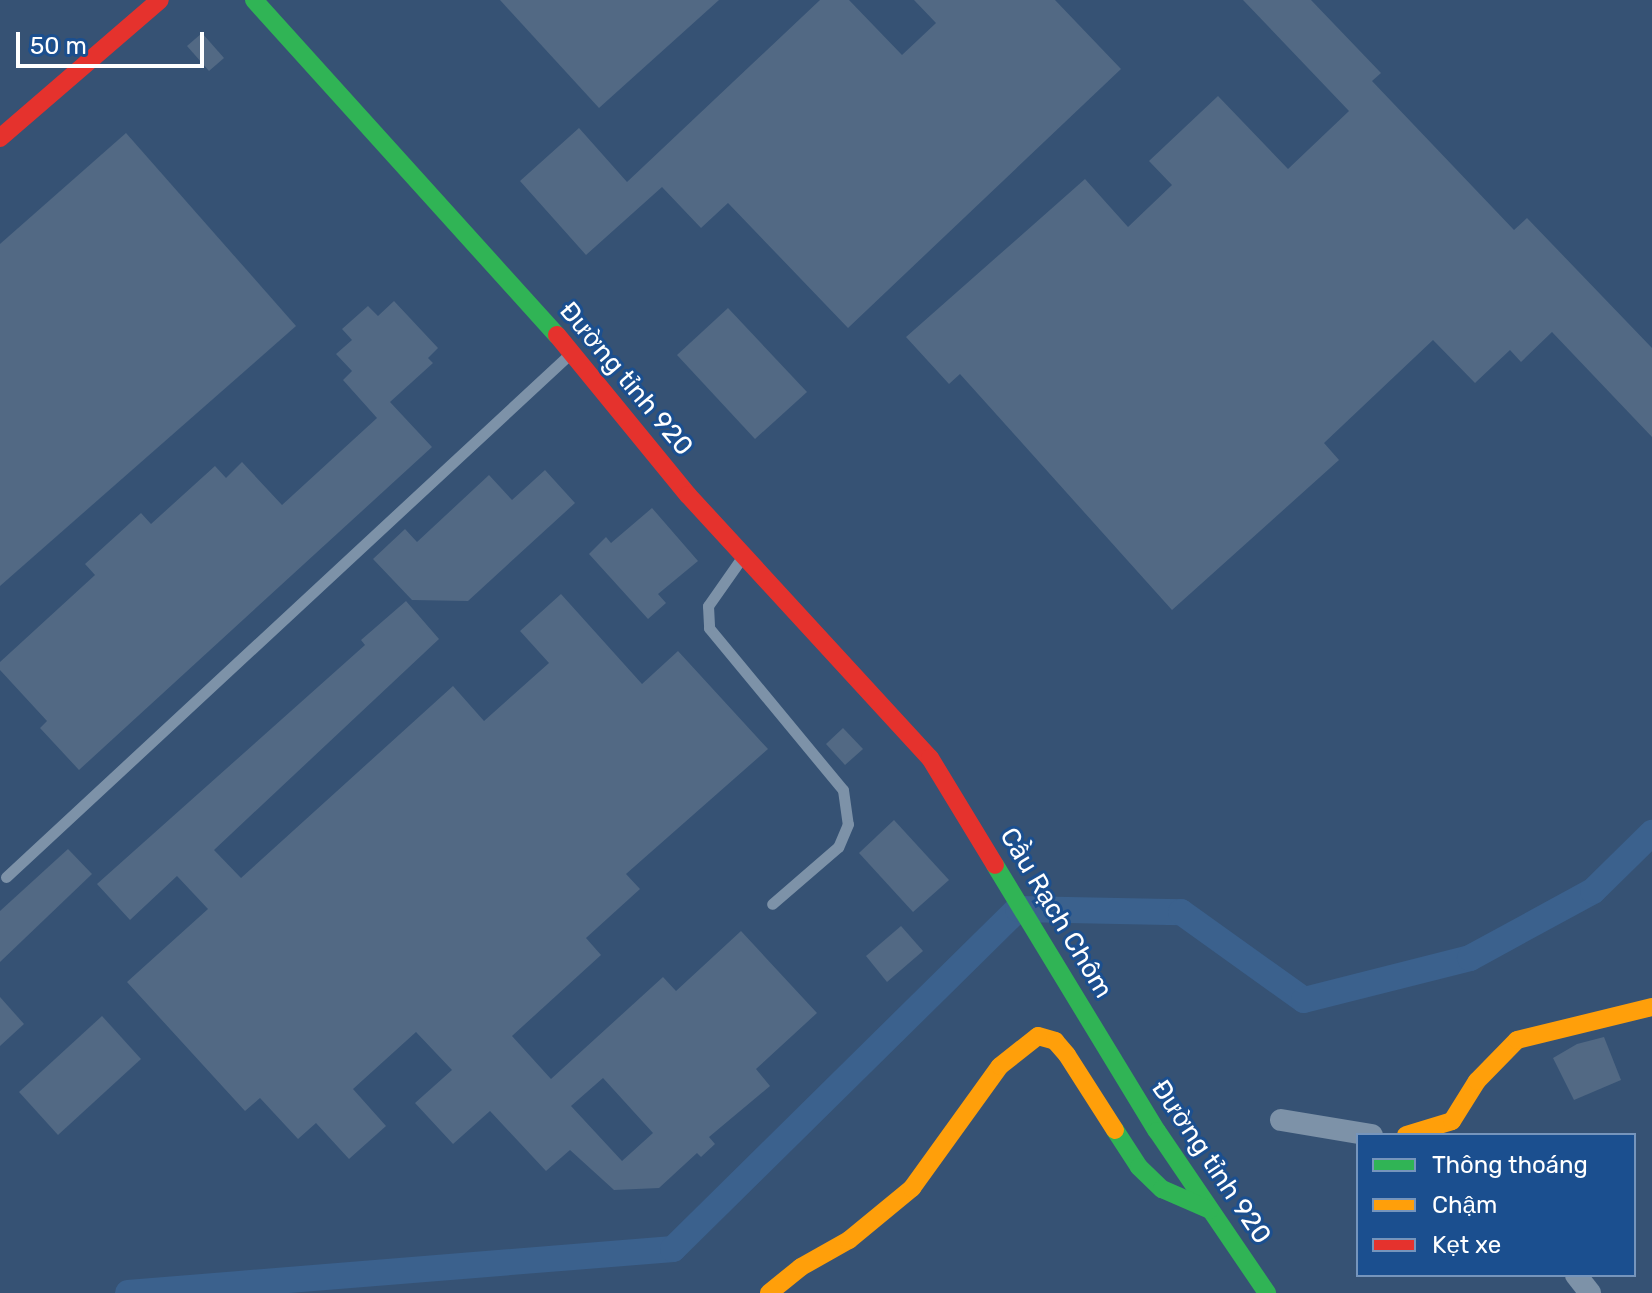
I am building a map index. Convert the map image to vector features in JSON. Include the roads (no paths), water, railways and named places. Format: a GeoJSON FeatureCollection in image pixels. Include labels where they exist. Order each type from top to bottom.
{"type":"FeatureCollection","features":[{"type":"Feature","properties":{"kind":"main road"},"geometry":{"type":"LineString","coordinates":[[0,138],[160,0]]}},
{"type":"Feature","properties":{"kind":"main road","name":"Đường tỉnh 920"},"geometry":{"type":"LineString","coordinates":[[254,0],[572,351],[743,556],[930,758],[954,793]]}},
{"type":"Feature","properties":{"kind":"main road","name":"Cầu Rạch Chôm"},"geometry":{"type":"LineString","coordinates":[[954,793],[1114,1060]]}},
{"type":"Feature","properties":{"kind":"main road"},"geometry":{"type":"LineString","coordinates":[[1421,1133],[1458,1128],[1477,1081],[1517,1040],[1652,1007]]}},
{"type":"Feature","properties":{"kind":"main road"},"geometry":{"type":"LineString","coordinates":[[769,1293],[801,1267],[849,1240],[912,1188],[1000,1066],[1038,1036],[1055,1041],[1067,1055],[1139,1167],[1162,1189],[1211,1211]]}},
{"type":"Feature","properties":{"kind":"main road","name":"Đường tỉnh 920"},"geometry":{"type":"LineString","coordinates":[[1114,1060],[1267,1293]]}},
{"type":"Feature","properties":{"kind":"street"},"geometry":{"type":"LineString","coordinates":[[1281,1120],[1360,1133]]}},
{"type":"Feature","properties":{"kind":"street"},"geometry":{"type":"LineString","coordinates":[[1578,1277],[1590,1293]]}},
{"type":"Feature","properties":{"kind":"lane"},"geometry":{"type":"LineString","coordinates":[[6,877],[572,351]]}},
{"type":"Feature","properties":{"kind":"lane"},"geometry":{"type":"LineString","coordinates":[[743,556],[708,606],[709,628],[843,790],[848,824],[838,847],[772,904]]}},
{"type":"Feature","properties":{"kind":"waterway"},"geometry":{"type":"LineString","coordinates":[[128,1293],[673,1249],[1018,909],[1181,912],[1304,1000],[1470,958],[1593,891],[1652,833]]}}]}
